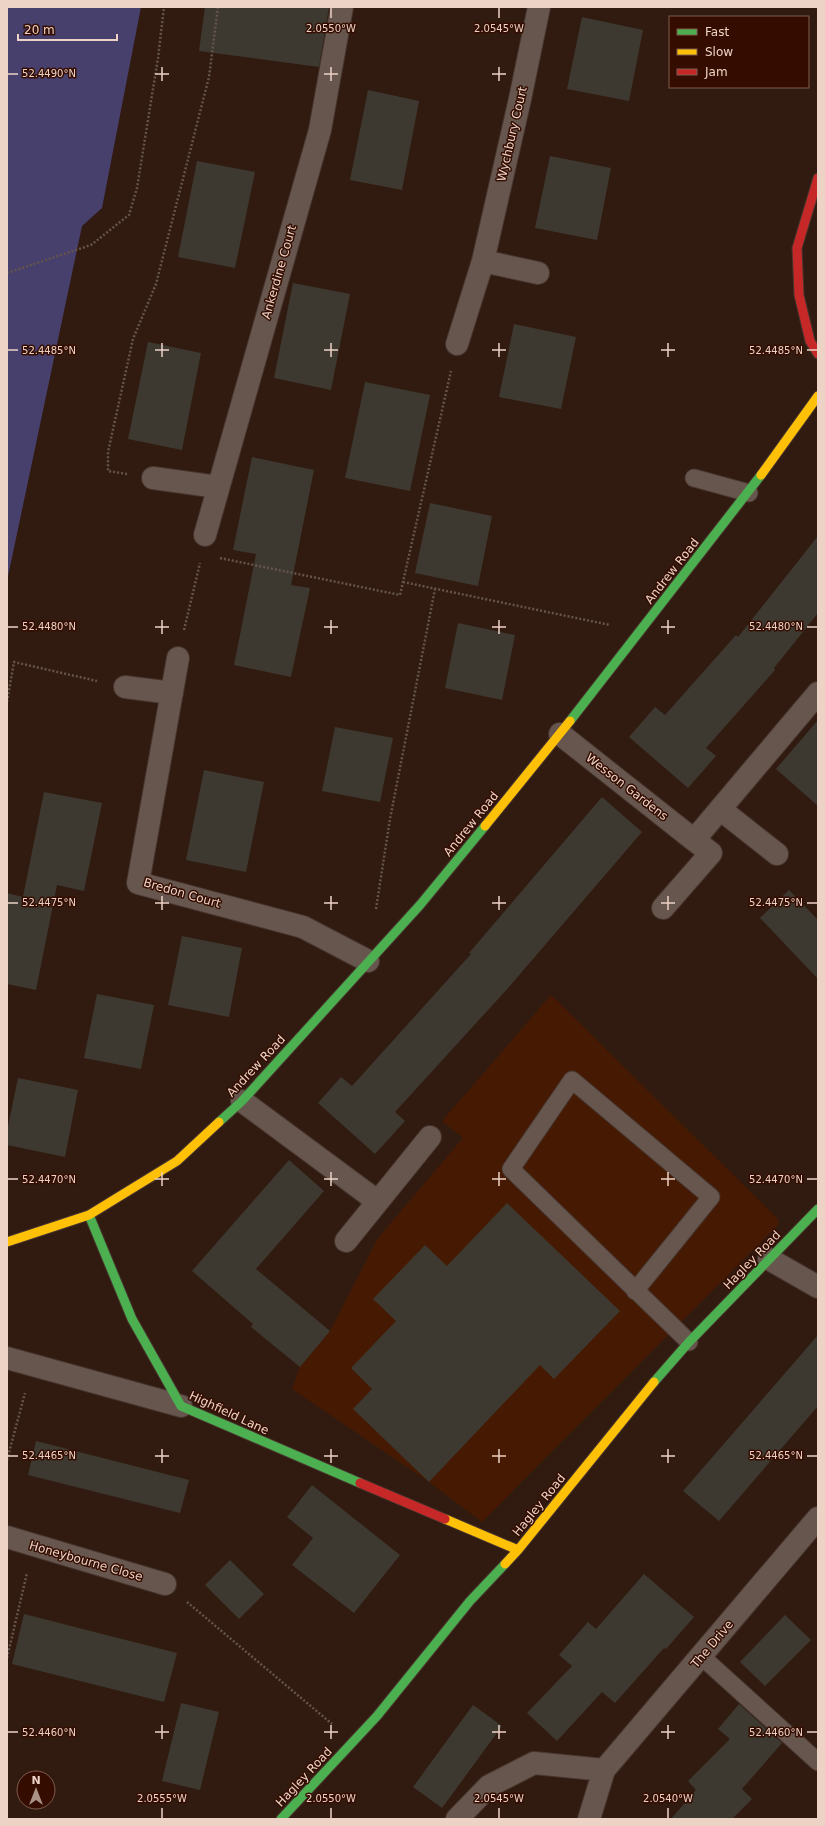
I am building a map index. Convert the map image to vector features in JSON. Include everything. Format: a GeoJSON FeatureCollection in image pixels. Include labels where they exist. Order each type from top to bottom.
{"type":"FeatureCollection","features":[{"type":"Feature","properties":{"kind":"street","name":"Ankerdine Court"},"geometry":{"type":"LineString","coordinates":[[203,545],[218,487],[320,130],[342,7]]}},
{"type":"Feature","properties":{"kind":"street","name":"Wychbury Court"},"geometry":{"type":"LineString","coordinates":[[457,344],[483,261],[520,99],[539,7]]}},
{"type":"Feature","properties":{"kind":"street"},"geometry":{"type":"LineString","coordinates":[[818,178],[797,248],[799,296],[810,341],[818,354]]}},
{"type":"Feature","properties":{"kind":"street"},"geometry":{"type":"LineString","coordinates":[[483,261],[538,273]]}},
{"type":"Feature","properties":{"kind":"street","name":"Andrew Road"},"geometry":{"type":"LineString","coordinates":[[89,1215],[177,1161],[242,1101],[420,905],[560,734],[749,493],[818,396]]}},
{"type":"Feature","properties":{"kind":"street"},"geometry":{"type":"LineString","coordinates":[[153,478],[218,487]]}},
{"type":"Feature","properties":{"kind":"street","name":"Bredon Court"},"geometry":{"type":"LineString","coordinates":[[178,658],[138,882],[302,927],[368,961]]}},
{"type":"Feature","properties":{"kind":"street"},"geometry":{"type":"LineString","coordinates":[[125,687],[172,693]]}},
{"type":"Feature","properties":{"kind":"street"},"geometry":{"type":"LineString","coordinates":[[694,840],[818,694]]}},
{"type":"Feature","properties":{"kind":"street","name":"Wesson Gardens"},"geometry":{"type":"LineString","coordinates":[[560,734],[710,853],[663,908]]}},
{"type":"Feature","properties":{"kind":"street"},"geometry":{"type":"LineString","coordinates":[[720,809],[777,854]]}},
{"type":"Feature","properties":{"kind":"street"},"geometry":{"type":"LineString","coordinates":[[242,1101],[376,1202]]}},
{"type":"Feature","properties":{"kind":"street"},"geometry":{"type":"LineString","coordinates":[[346,1241],[430,1137]]}},
{"type":"Feature","properties":{"kind":"street","name":"Hagley Road"},"geometry":{"type":"LineString","coordinates":[[282,1819],[376,1716],[470,1601],[518,1550],[646,1391],[689,1342],[818,1209]]}},
{"type":"Feature","properties":{"kind":"street"},"geometry":{"type":"LineString","coordinates":[[7,1242],[89,1215]]}},
{"type":"Feature","properties":{"kind":"street","name":"Highfield Lane"},"geometry":{"type":"LineString","coordinates":[[89,1215],[132,1319],[181,1406],[518,1550]]}},
{"type":"Feature","properties":{"kind":"street"},"geometry":{"type":"LineString","coordinates":[[769,1259],[818,1287]]}},
{"type":"Feature","properties":{"kind":"street"},"geometry":{"type":"LineString","coordinates":[[7,1358],[181,1406]]}},
{"type":"Feature","properties":{"kind":"street","name":"The Drive"},"geometry":{"type":"LineString","coordinates":[[589,1819],[604,1770],[818,1518]]}},
{"type":"Feature","properties":{"kind":"street","name":"Honeybourne Close"},"geometry":{"type":"LineString","coordinates":[[7,1537],[165,1584]]}},
{"type":"Feature","properties":{"kind":"street"},"geometry":{"type":"LineString","coordinates":[[457,1819],[489,1786],[534,1763],[604,1770]]}},
{"type":"Feature","properties":{"kind":"lane"},"geometry":{"type":"LineString","coordinates":[[694,478],[749,493]]}},
{"type":"Feature","properties":{"kind":"lane"},"geometry":{"type":"LineString","coordinates":[[635,1291],[711,1197],[572,1080],[511,1169],[635,1291],[689,1342]]}},
{"type":"Feature","properties":{"kind":"lane"},"geometry":{"type":"LineString","coordinates":[[701,1656],[818,1762]]}},
{"type":"Feature","properties":{"kind":"path"},"geometry":{"type":"LineString","coordinates":[[7,273],[91,245],[129,215],[137,188],[158,58],[164,7]]}},
{"type":"Feature","properties":{"kind":"path"},"geometry":{"type":"LineString","coordinates":[[153,478],[108,471],[108,452],[133,339],[156,284],[209,76],[218,7]]}},
{"type":"Feature","properties":{"kind":"path"},"geometry":{"type":"LineString","coordinates":[[178,658],[203,545],[400,595],[457,344]]}},
{"type":"Feature","properties":{"kind":"path"},"geometry":{"type":"LineString","coordinates":[[403,582],[640,632]]}},
{"type":"Feature","properties":{"kind":"path"},"geometry":{"type":"LineString","coordinates":[[375,914],[390,820],[435,589]]}},
{"type":"Feature","properties":{"kind":"path"},"geometry":{"type":"LineString","coordinates":[[7,702],[14,662],[125,687]]}},
{"type":"Feature","properties":{"kind":"path"},"geometry":{"type":"LineString","coordinates":[[7,1460],[33,1365]]}},
{"type":"Feature","properties":{"kind":"path"},"geometry":{"type":"LineString","coordinates":[[7,1658],[33,1545]]}},
{"type":"Feature","properties":{"kind":"path"},"geometry":{"type":"LineString","coordinates":[[165,1584],[352,1742]]}},
{"type":"Feature","properties":{"kind":"shaded area"},"geometry":{"type":"Polygon","coordinates":[[[7,7],[141,7],[102,208],[82,226],[7,581],[7,7]]]}},
{"type":"Feature","properties":{"kind":"shaded area"},"geometry":{"type":"Polygon","coordinates":[[[551,995],[778,1219],[778,1225],[482,1522],[429,1482],[292,1389],[300,1367],[330,1331],[378,1238],[463,1138],[442,1121],[551,995]]]}},
{"type":"Feature","properties":{"kind":"building"},"geometry":{"type":"Polygon","coordinates":[[[205,7],[329,7],[319,67],[199,51],[205,7]]]}},
{"type":"Feature","properties":{"kind":"building"},"geometry":{"type":"Polygon","coordinates":[[[582,17],[643,30],[629,101],[567,89],[582,17]]]}},
{"type":"Feature","properties":{"kind":"building"},"geometry":{"type":"Polygon","coordinates":[[[368,90],[419,101],[402,190],[350,180],[368,90]]]}},
{"type":"Feature","properties":{"kind":"building"},"geometry":{"type":"Polygon","coordinates":[[[550,156],[611,168],[597,240],[535,228],[550,156]]]}},
{"type":"Feature","properties":{"kind":"building"},"geometry":{"type":"Polygon","coordinates":[[[197,161],[255,172],[235,268],[178,257],[197,161]]]}},
{"type":"Feature","properties":{"kind":"building"},"geometry":{"type":"Polygon","coordinates":[[[293,283],[350,294],[331,390],[274,378],[293,283]]]}},
{"type":"Feature","properties":{"kind":"building"},"geometry":{"type":"Polygon","coordinates":[[[514,324],[576,337],[561,409],[499,397],[514,324]]]}},
{"type":"Feature","properties":{"kind":"building"},"geometry":{"type":"Polygon","coordinates":[[[148,342],[201,353],[182,450],[128,439],[148,342]]]}},
{"type":"Feature","properties":{"kind":"building"},"geometry":{"type":"Polygon","coordinates":[[[365,382],[430,395],[410,491],[345,478],[365,382]]]}},
{"type":"Feature","properties":{"kind":"building"},"geometry":{"type":"Polygon","coordinates":[[[252,457],[314,470],[291,585],[310,588],[291,677],[234,665],[256,554],[233,550],[252,457]]]}},
{"type":"Feature","properties":{"kind":"building"},"geometry":{"type":"Polygon","coordinates":[[[430,503],[492,516],[478,586],[415,573],[430,503]]]}},
{"type":"Feature","properties":{"kind":"building"},"geometry":{"type":"Polygon","coordinates":[[[818,536],[818,613],[774,668],[775,670],[706,748],[716,756],[688,788],[629,737],[655,707],[665,715],[736,635],[738,637],[818,536]]]}},
{"type":"Feature","properties":{"kind":"building"},"geometry":{"type":"Polygon","coordinates":[[[458,623],[515,635],[502,700],[445,688],[458,623]]]}},
{"type":"Feature","properties":{"kind":"building"},"geometry":{"type":"Polygon","coordinates":[[[818,720],[818,806],[776,769],[818,720]]]}},
{"type":"Feature","properties":{"kind":"building"},"geometry":{"type":"Polygon","coordinates":[[[335,727],[393,738],[380,802],[322,791],[335,727]]]}},
{"type":"Feature","properties":{"kind":"building"},"geometry":{"type":"Polygon","coordinates":[[[204,770],[264,782],[246,872],[186,860],[204,770]]]}},
{"type":"Feature","properties":{"kind":"building"},"geometry":{"type":"Polygon","coordinates":[[[44,792],[102,803],[84,891],[57,885],[36,990],[7,984],[7,893],[23,897],[44,792]]]}},
{"type":"Feature","properties":{"kind":"building"},"geometry":{"type":"Polygon","coordinates":[[[602,797],[642,832],[509,987],[395,1112],[405,1121],[375,1154],[318,1103],[341,1077],[352,1086],[471,954],[469,953],[602,797]]]}},
{"type":"Feature","properties":{"kind":"building"},"geometry":{"type":"Polygon","coordinates":[[[789,890],[818,920],[818,979],[760,918],[789,890]]]}},
{"type":"Feature","properties":{"kind":"building"},"geometry":{"type":"Polygon","coordinates":[[[182,936],[242,948],[229,1017],[168,1005],[182,936]]]}},
{"type":"Feature","properties":{"kind":"building"},"geometry":{"type":"Polygon","coordinates":[[[97,994],[154,1005],[141,1069],[84,1058],[97,994]]]}},
{"type":"Feature","properties":{"kind":"building"},"geometry":{"type":"Polygon","coordinates":[[[18,1078],[78,1090],[65,1157],[7,1145],[7,1131],[18,1078]]]}},
{"type":"Feature","properties":{"kind":"building"},"geometry":{"type":"Polygon","coordinates":[[[289,1160],[324,1191],[256,1269],[330,1331],[300,1367],[251,1327],[253,1324],[192,1271],[289,1160]]]}},
{"type":"Feature","properties":{"kind":"building"},"geometry":{"type":"Polygon","coordinates":[[[507,1203],[620,1311],[554,1379],[540,1365],[429,1482],[353,1409],[372,1389],[351,1368],[396,1321],[373,1299],[425,1245],[447,1266],[507,1203]]]}},
{"type":"Feature","properties":{"kind":"building"},"geometry":{"type":"Polygon","coordinates":[[[818,1335],[818,1406],[719,1521],[683,1491],[818,1335]]]}},
{"type":"Feature","properties":{"kind":"building"},"geometry":{"type":"Polygon","coordinates":[[[36,1441],[189,1480],[180,1513],[28,1475],[36,1441]]]}},
{"type":"Feature","properties":{"kind":"building"},"geometry":{"type":"Polygon","coordinates":[[[312,1485],[400,1555],[354,1613],[292,1565],[313,1538],[287,1517],[312,1485]]]}},
{"type":"Feature","properties":{"kind":"building"},"geometry":{"type":"Polygon","coordinates":[[[230,1560],[264,1594],[239,1619],[205,1585],[230,1560]]]}},
{"type":"Feature","properties":{"kind":"building"},"geometry":{"type":"Polygon","coordinates":[[[644,1574],[694,1617],[615,1703],[602,1692],[557,1741],[527,1713],[572,1666],[559,1655],[588,1622],[596,1629],[644,1574]]]}},
{"type":"Feature","properties":{"kind":"building"},"geometry":{"type":"Polygon","coordinates":[[[24,1614],[177,1653],[164,1702],[12,1664],[24,1614]]]}},
{"type":"Feature","properties":{"kind":"building"},"geometry":{"type":"Polygon","coordinates":[[[785,1615],[811,1640],[765,1686],[740,1662],[785,1615]]]}},
{"type":"Feature","properties":{"kind":"building"},"geometry":{"type":"Polygon","coordinates":[[[181,1703],[219,1712],[200,1790],[162,1781],[181,1703]]]}},
{"type":"Feature","properties":{"kind":"building"},"geometry":{"type":"Polygon","coordinates":[[[739,1704],[782,1743],[742,1789],[752,1799],[732,1819],[671,1819],[696,1790],[688,1781],[730,1739],[718,1729],[739,1704]]]}},
{"type":"Feature","properties":{"kind":"building"},"geometry":{"type":"Polygon","coordinates":[[[473,1705],[502,1726],[442,1808],[413,1787],[473,1705]]]}},
{"type":"Feature","properties":{"kind":"traffic: fast"},"geometry":{"type":"LineString","coordinates":[[570,721],[761,475]]}},
{"type":"Feature","properties":{"kind":"traffic: fast"},"geometry":{"type":"LineString","coordinates":[[219,1122],[242,1101],[420,905],[485,826]]}},
{"type":"Feature","properties":{"kind":"traffic: fast"},"geometry":{"type":"LineString","coordinates":[[654,1382],[689,1342],[818,1209]]}},
{"type":"Feature","properties":{"kind":"traffic: fast"},"geometry":{"type":"LineString","coordinates":[[89,1215],[132,1319],[181,1406],[360,1483]]}},
{"type":"Feature","properties":{"kind":"traffic: fast"},"geometry":{"type":"LineString","coordinates":[[281,1819],[377,1716],[470,1601],[505,1564]]}},
{"type":"Feature","properties":{"kind":"traffic: slow"},"geometry":{"type":"LineString","coordinates":[[761,475],[818,396]]}},
{"type":"Feature","properties":{"kind":"traffic: slow"},"geometry":{"type":"LineString","coordinates":[[485,826],[570,721]]}},
{"type":"Feature","properties":{"kind":"traffic: slow"},"geometry":{"type":"LineString","coordinates":[[7,1242],[89,1215],[177,1161],[219,1122]]}},
{"type":"Feature","properties":{"kind":"traffic: slow"},"geometry":{"type":"LineString","coordinates":[[505,1564],[654,1382]]}},
{"type":"Feature","properties":{"kind":"traffic: slow"},"geometry":{"type":"LineString","coordinates":[[445,1519],[518,1550]]}},
{"type":"Feature","properties":{"kind":"traffic: jam"},"geometry":{"type":"LineString","coordinates":[[818,178],[797,248],[799,295],[810,341],[818,354]]}},
{"type":"Feature","properties":{"kind":"traffic: jam"},"geometry":{"type":"LineString","coordinates":[[360,1483],[445,1519]]}}]}
